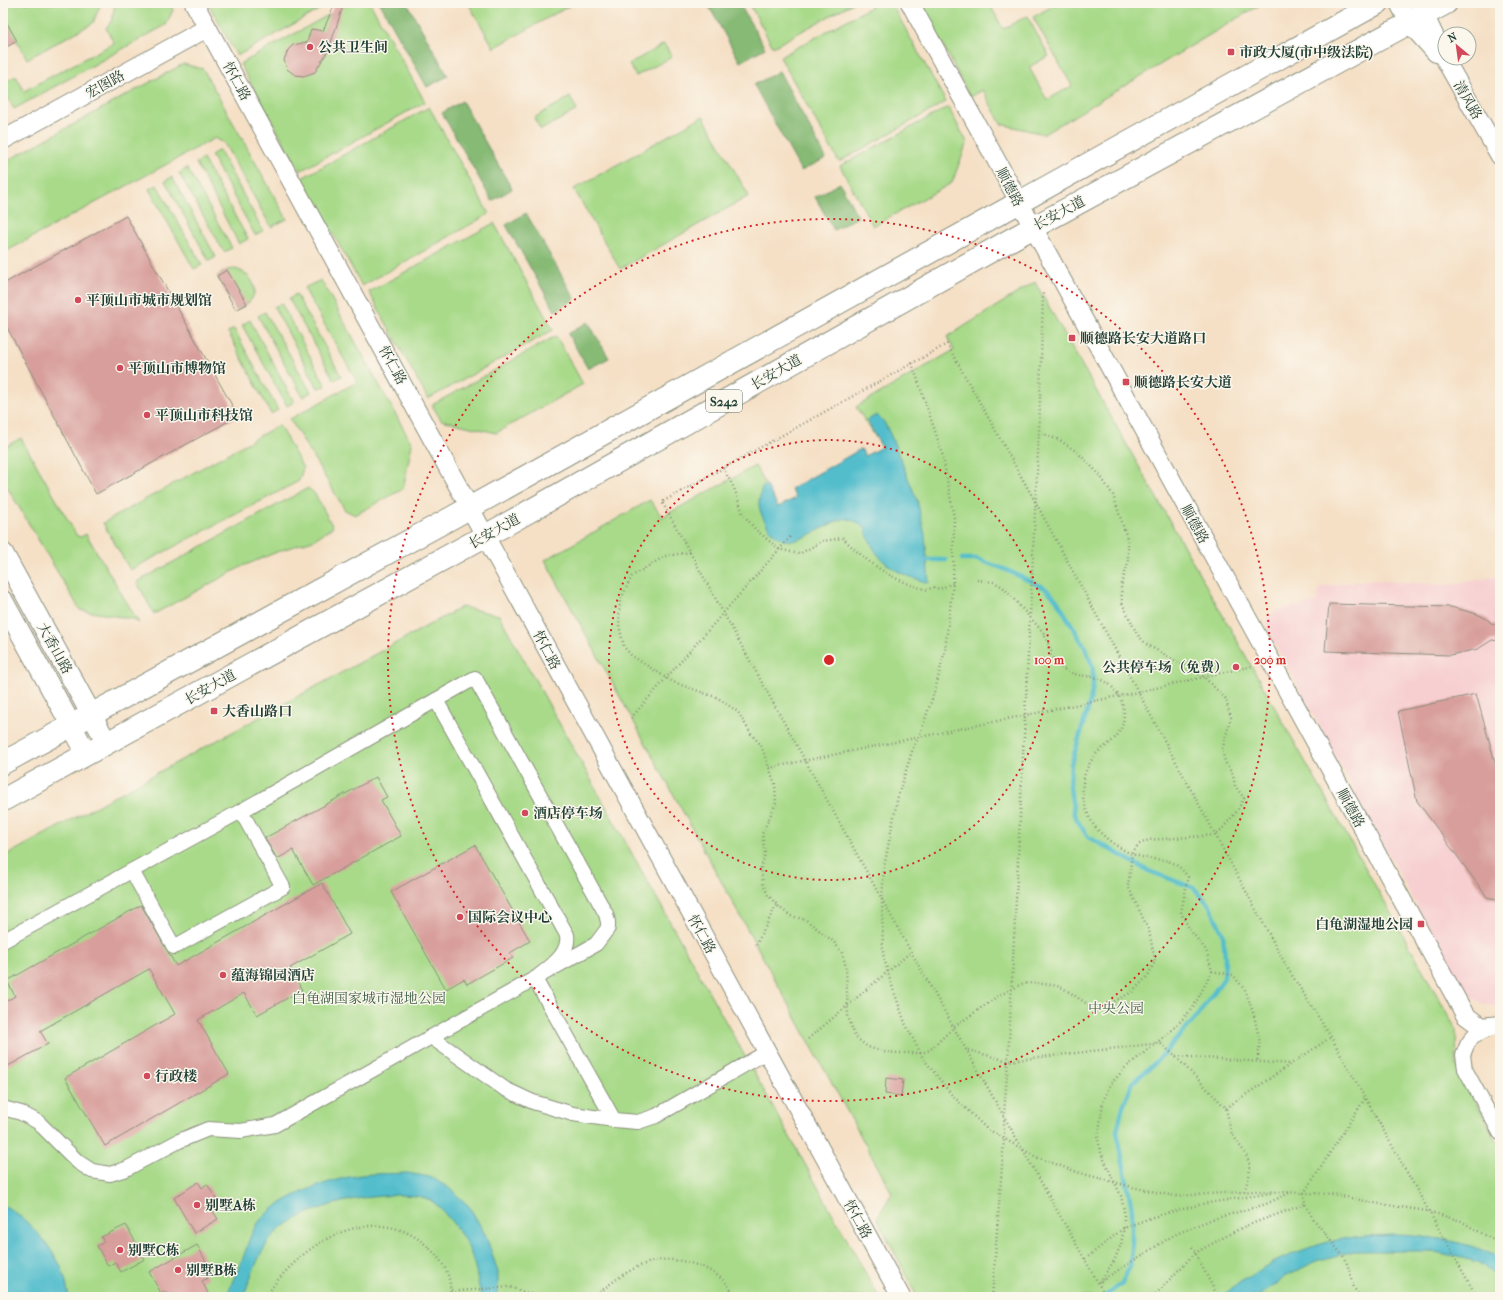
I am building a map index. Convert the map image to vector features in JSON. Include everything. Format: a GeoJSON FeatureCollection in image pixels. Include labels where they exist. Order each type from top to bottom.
{"type":"FeatureCollection","features":[{"type":"Feature","properties":{"kind":"main road","name":"长安大道"},"geometry":{"type":"LineString","coordinates":[[3,763],[470,507],[1378,3]]}},
{"type":"Feature","properties":{"kind":"main road","name":"长安大道"},"geometry":{"type":"LineString","coordinates":[[3,800],[486,536],[1032,227],[1418,13],[1446,3]]}},
{"type":"Feature","properties":{"kind":"main road","name":"大香山路"},"geometry":{"type":"LineString","coordinates":[[3,553],[107,743]]}},
{"type":"Feature","properties":{"kind":"main road","name":"大香山路"},"geometry":{"type":"LineString","coordinates":[[3,601],[87,754]]}},
{"type":"Feature","properties":{"kind":"street","name":"怀仁路"},"geometry":{"type":"LineString","coordinates":[[194,3],[901,1297]]}},
{"type":"Feature","properties":{"kind":"street","name":"顺德路"},"geometry":{"type":"LineString","coordinates":[[910,3],[1456,1000],[1465,1015],[1473,1022],[1481,1027],[1497,1026]]}},
{"type":"Feature","properties":{"kind":"street","name":"清风路"},"geometry":{"type":"LineString","coordinates":[[1399,3],[1418,13],[1500,156]]}},
{"type":"Feature","properties":{"kind":"street","name":"宏图路"},"geometry":{"type":"LineString","coordinates":[[3,140],[208,28]]}},
{"type":"Feature","properties":{"kind":"street"},"geometry":{"type":"LineString","coordinates":[[3,941],[241,811],[475,678],[608,922],[603,936],[596,944],[275,1125],[241,1131],[208,1129],[179,1141],[126,1169],[110,1174],[92,1171],[78,1162],[59,1145],[38,1122],[3,1108]]}},
{"type":"Feature","properties":{"kind":"street"},"geometry":{"type":"LineString","coordinates":[[436,700],[566,935],[566,948],[561,955],[535,978]]}},
{"type":"Feature","properties":{"kind":"street"},"geometry":{"type":"LineString","coordinates":[[132,871],[174,947],[256,902],[283,886],[241,811]]}},
{"type":"Feature","properties":{"kind":"street"},"geometry":{"type":"LineString","coordinates":[[535,978],[614,1120]]}},
{"type":"Feature","properties":{"kind":"street"},"geometry":{"type":"LineString","coordinates":[[1497,1026],[1473,1036],[1463,1055],[1464,1068],[1500,1133]]}},
{"type":"Feature","properties":{"kind":"street"},"geometry":{"type":"LineString","coordinates":[[431,1037],[505,1089],[533,1102],[573,1114],[638,1122],[656,1116],[767,1052]]}},
{"type":"Feature","properties":{"kind":"path"},"geometry":{"type":"LineString","coordinates":[[992,1297],[1004,1139],[1004,1114],[1012,988],[1036,503],[1043,294]]}},
{"type":"Feature","properties":{"kind":"path"},"geometry":{"type":"LineString","coordinates":[[1106,1297],[1021,1147],[1004,1114],[882,901],[662,502],[947,344],[1036,503],[1288,969],[1331,1037],[1366,1097],[1427,1211],[1477,1297]]}},
{"type":"Feature","properties":{"kind":"path"},"geometry":{"type":"LineString","coordinates":[[912,363],[942,452],[954,518],[953,584],[951,616],[941,668],[919,737],[914,745],[905,771],[891,826],[884,867],[882,901],[884,954],[888,972],[905,1023],[935,1075],[967,1111],[986,1128],[1036,1157],[1080,1173],[1136,1188],[1175,1196],[1244,1192],[1333,1194],[1374,1203],[1427,1211],[1461,1221],[1500,1244]]}},
{"type":"Feature","properties":{"kind":"path"},"geometry":{"type":"LineString","coordinates":[[690,552],[665,556],[632,576],[620,601],[619,625],[624,647],[632,656],[673,682],[718,698],[738,712],[751,734],[761,745],[775,784],[776,803],[762,834],[765,854],[762,868],[763,884],[768,895],[777,904],[791,916],[806,920],[834,942],[842,953],[846,967],[846,1006],[855,1037],[868,1047],[883,1052],[921,1053],[930,1050],[954,1027],[1012,988],[1027,983],[1053,985],[1063,988],[1098,1008],[1132,992],[1148,976],[1155,961],[1149,931],[1128,886],[1132,854],[1138,845],[1148,840],[1216,835],[1237,811],[1244,798],[1235,786],[1233,775],[1225,762],[1222,750],[1231,717],[1225,698],[1204,676],[1146,644],[1137,634],[1122,603],[1120,586],[1128,562],[1128,541],[1113,495],[1099,474],[1077,452],[1060,441],[1039,432]]}},
{"type":"Feature","properties":{"kind":"path"},"geometry":{"type":"LineString","coordinates":[[723,468],[734,488],[743,514],[756,530],[779,549],[799,554],[823,541],[843,538],[861,555],[889,576],[902,582],[928,590],[933,587],[940,589],[953,584]]}},
{"type":"Feature","properties":{"kind":"path"},"geometry":{"type":"LineString","coordinates":[[631,718],[791,536]]}},
{"type":"Feature","properties":{"kind":"path"},"geometry":{"type":"LineString","coordinates":[[977,580],[994,582],[1002,587],[1043,632],[1051,650],[1051,655],[1064,670],[1076,674],[1101,678],[1119,695],[1123,703],[1125,720],[1119,733],[1096,754],[1089,765],[1083,777],[1081,792],[1090,818],[1102,835],[1117,846],[1132,854],[1154,860],[1163,859],[1170,861],[1181,868],[1188,877],[1181,913],[1190,930],[1206,950],[1212,971],[1192,1008],[1169,1033],[1125,1068],[1110,1085],[1102,1102],[1098,1139],[1101,1153],[1114,1182],[1124,1210],[1124,1228],[1121,1244],[1114,1261],[1099,1283]]}},
{"type":"Feature","properties":{"kind":"path"},"geometry":{"type":"LineString","coordinates":[[770,768],[1138,692],[1252,666]]}},
{"type":"Feature","properties":{"kind":"path"},"geometry":{"type":"LineString","coordinates":[[756,945],[777,904]]}},
{"type":"Feature","properties":{"kind":"path"},"geometry":{"type":"LineString","coordinates":[[808,1039],[911,952]]}},
{"type":"Feature","properties":{"kind":"path"},"geometry":{"type":"LineString","coordinates":[[1212,971],[1233,975],[1245,990],[1254,1015],[1260,1043],[1257,1062]]}},
{"type":"Feature","properties":{"kind":"path"},"geometry":{"type":"LineString","coordinates":[[1226,1108],[1331,1037]]}},
{"type":"Feature","properties":{"kind":"path"},"geometry":{"type":"LineString","coordinates":[[967,1050],[1008,1061],[1160,1043],[1176,1056],[1226,1108],[1231,1132],[1246,1155],[1250,1166],[1249,1177],[1244,1192]]}},
{"type":"Feature","properties":{"kind":"path"},"geometry":{"type":"LineString","coordinates":[[1176,1056],[1291,1064]]}},
{"type":"Feature","properties":{"kind":"path"},"geometry":{"type":"LineString","coordinates":[[1360,1297],[1354,1288],[1346,1260],[1322,1231],[1305,1204],[1304,1193],[1366,1097]]}},
{"type":"Feature","properties":{"kind":"path"},"geometry":{"type":"LineString","coordinates":[[1085,1259],[1124,1228],[1142,1221],[1202,1204],[1277,1192]]}},
{"type":"Feature","properties":{"kind":"path"},"geometry":{"type":"LineString","coordinates":[[1099,1283],[1145,1252],[1174,1235],[1210,1220],[1266,1204],[1291,1192]]}},
{"type":"Feature","properties":{"kind":"path"},"geometry":{"type":"LineString","coordinates":[[1153,1297],[1195,1253],[1243,1227],[1305,1204]]}},
{"type":"Feature","properties":{"kind":"path"},"geometry":{"type":"LineString","coordinates":[[267,1297],[270,1289],[284,1272],[300,1257],[330,1236],[349,1228],[373,1226],[395,1228],[412,1234],[428,1246],[449,1275],[451,1290],[450,1297]]}},
{"type":"Feature","properties":{"kind":"path"},"geometry":{"type":"LineString","coordinates":[[1192,1247],[1218,1297]]}},
{"type":"Feature","properties":{"kind":"path"},"geometry":{"type":"LineString","coordinates":[[594,1297],[625,1274],[641,1265],[652,1261],[670,1260],[697,1264],[724,1281],[735,1297]]}},
{"type":"Feature","properties":{"kind":"path"},"geometry":{"type":"LineString","coordinates":[[451,1290],[459,1291],[508,1287],[531,1294],[555,1297]]}},
{"type":"Feature","properties":{"kind":"shaded area"},"geometry":{"type":"Polygon","coordinates":[[[1500,576],[1500,1007],[1485,1005],[1463,991],[1267,629],[1266,619],[1278,610],[1317,602],[1320,587],[1367,580],[1448,585],[1500,576]]]}},
{"type":"Feature","properties":{"kind":"green space"},"geometry":{"type":"Polygon","coordinates":[[[3,3],[101,3],[93,23],[27,59],[3,16],[3,3]]]}},
{"type":"Feature","properties":{"kind":"green space"},"geometry":{"type":"Polygon","coordinates":[[[115,3],[170,3],[173,10],[166,25],[14,109],[4,91],[6,81],[16,76],[24,91],[114,43],[106,28],[112,20],[115,3]]]}},
{"type":"Feature","properties":{"kind":"green space"},"geometry":{"type":"Polygon","coordinates":[[[208,3],[331,3],[237,56],[208,3]]]}},
{"type":"Feature","properties":{"kind":"green space"},"geometry":{"type":"Polygon","coordinates":[[[350,3],[370,3],[425,102],[300,171],[240,64],[350,3]]]}},
{"type":"Feature","properties":{"kind":"green space"},"geometry":{"type":"Polygon","coordinates":[[[380,3],[407,3],[448,76],[427,87],[380,3]]]}},
{"type":"Feature","properties":{"kind":"green space"},"geometry":{"type":"Polygon","coordinates":[[[468,3],[574,3],[494,48],[468,3]]]}},
{"type":"Feature","properties":{"kind":"green space"},"geometry":{"type":"Polygon","coordinates":[[[707,3],[739,3],[765,48],[740,62],[707,3]]]}},
{"type":"Feature","properties":{"kind":"green space"},"geometry":{"type":"Polygon","coordinates":[[[749,3],[853,3],[773,47],[749,3]]]}},
{"type":"Feature","properties":{"kind":"green space"},"geometry":{"type":"Polygon","coordinates":[[[878,3],[891,3],[946,102],[839,162],[780,57],[878,3]]]}},
{"type":"Feature","properties":{"kind":"green space"},"geometry":{"type":"Polygon","coordinates":[[[921,3],[989,3],[1003,29],[1027,16],[1049,56],[1029,67],[1047,100],[1072,86],[1033,17],[1058,3],[1263,3],[1044,134],[1001,124],[983,90],[970,97],[921,3]]]}},
{"type":"Feature","properties":{"kind":"green space"},"geometry":{"type":"Polygon","coordinates":[[[664,44],[672,57],[636,76],[629,64],[664,44]]]}},
{"type":"Feature","properties":{"kind":"green space"},"geometry":{"type":"Polygon","coordinates":[[[183,64],[203,69],[287,219],[271,227],[224,143],[215,138],[3,253],[3,163],[183,64]]]}},
{"type":"Feature","properties":{"kind":"green space"},"geometry":{"type":"Polygon","coordinates":[[[779,71],[826,158],[801,171],[754,85],[779,71]]]}},
{"type":"Feature","properties":{"kind":"green space"},"geometry":{"type":"Polygon","coordinates":[[[570,97],[577,110],[541,130],[534,118],[570,97]]]}},
{"type":"Feature","properties":{"kind":"green space"},"geometry":{"type":"Polygon","coordinates":[[[462,101],[512,189],[492,201],[442,113],[462,101]]]}},
{"type":"Feature","properties":{"kind":"green space"},"geometry":{"type":"Polygon","coordinates":[[[429,107],[489,214],[362,286],[302,178],[429,107]]]}},
{"type":"Feature","properties":{"kind":"green space"},"geometry":{"type":"Polygon","coordinates":[[[948,107],[967,142],[952,183],[873,226],[840,166],[948,107]]]}},
{"type":"Feature","properties":{"kind":"green space"},"geometry":{"type":"Polygon","coordinates":[[[703,116],[749,196],[620,269],[574,189],[703,116]]]}},
{"type":"Feature","properties":{"kind":"green space"},"geometry":{"type":"Polygon","coordinates":[[[219,150],[263,231],[255,235],[211,155],[219,150]]]}},
{"type":"Feature","properties":{"kind":"green space"},"geometry":{"type":"Polygon","coordinates":[[[203,159],[248,239],[239,244],[196,163],[203,159]]]}},
{"type":"Feature","properties":{"kind":"green space"},"geometry":{"type":"Polygon","coordinates":[[[187,168],[232,248],[224,252],[179,173],[187,168]]]}},
{"type":"Feature","properties":{"kind":"green space"},"geometry":{"type":"Polygon","coordinates":[[[172,177],[216,257],[209,261],[165,181],[172,177]]]}},
{"type":"Feature","properties":{"kind":"green space"},"geometry":{"type":"Polygon","coordinates":[[[840,183],[858,217],[834,230],[815,197],[840,183]]]}},
{"type":"Feature","properties":{"kind":"green space"},"geometry":{"type":"Polygon","coordinates":[[[157,185],[202,265],[194,269],[149,189],[157,185]]]}},
{"type":"Feature","properties":{"kind":"green space"},"geometry":{"type":"Polygon","coordinates":[[[526,213],[575,299],[555,311],[506,225],[526,213]]]}},
{"type":"Feature","properties":{"kind":"green space"},"geometry":{"type":"Polygon","coordinates":[[[494,223],[553,330],[428,399],[369,292],[494,223]]]}},
{"type":"Feature","properties":{"kind":"green space"},"geometry":{"type":"Polygon","coordinates":[[[235,269],[246,274],[250,278],[254,288],[254,294],[251,299],[246,305],[236,310],[217,276],[227,270],[235,269]]]}},
{"type":"Feature","properties":{"kind":"green space"},"geometry":{"type":"Polygon","coordinates":[[[321,280],[412,444],[403,489],[355,515],[345,510],[290,419],[357,382],[304,288],[321,280]]]}},
{"type":"Feature","properties":{"kind":"green space","name":"中央公园"},"geometry":{"type":"Polygon","coordinates":[[[1035,282],[1456,1029],[1457,1067],[1500,1147],[1500,1297],[917,1297],[877,1218],[892,1193],[545,560],[650,500],[662,517],[755,466],[778,507],[796,498],[791,489],[861,449],[865,456],[882,447],[856,407],[954,350],[947,337],[1035,282]]]}},
{"type":"Feature","properties":{"kind":"green space"},"geometry":{"type":"Polygon","coordinates":[[[296,294],[341,376],[334,380],[289,299],[296,294]]]}},
{"type":"Feature","properties":{"kind":"green space"},"geometry":{"type":"Polygon","coordinates":[[[281,303],[326,386],[318,388],[274,307],[281,303]]]}},
{"type":"Feature","properties":{"kind":"green space"},"geometry":{"type":"Polygon","coordinates":[[[265,312],[311,392],[303,397],[258,316],[265,312]]]}},
{"type":"Feature","properties":{"kind":"green space"},"geometry":{"type":"Polygon","coordinates":[[[250,320],[294,402],[287,406],[242,325],[250,320]]]}},
{"type":"Feature","properties":{"kind":"green space"},"geometry":{"type":"Polygon","coordinates":[[[588,322],[609,358],[588,369],[568,334],[588,322]]]}},
{"type":"Feature","properties":{"kind":"green space"},"geometry":{"type":"Polygon","coordinates":[[[234,329],[278,410],[271,414],[228,332],[234,329]]]}},
{"type":"Feature","properties":{"kind":"green space"},"geometry":{"type":"Polygon","coordinates":[[[556,336],[583,384],[496,433],[441,420],[432,405],[556,336]]]}},
{"type":"Feature","properties":{"kind":"green space"},"geometry":{"type":"Polygon","coordinates":[[[279,425],[303,468],[299,481],[130,570],[103,523],[279,425]]]}},
{"type":"Feature","properties":{"kind":"green space"},"geometry":{"type":"Polygon","coordinates":[[[21,438],[77,536],[81,537],[86,534],[139,623],[133,619],[80,610],[3,480],[3,448],[21,438]]]}},
{"type":"Feature","properties":{"kind":"green space"},"geometry":{"type":"Polygon","coordinates":[[[308,488],[315,494],[333,527],[313,540],[282,550],[243,566],[154,614],[137,582],[308,488]]]}},
{"type":"Feature","properties":{"kind":"green space","name":"白龟湖国家城市湿地公园"},"geometry":{"type":"Polygon","coordinates":[[[462,607],[499,615],[879,1297],[3,1297],[3,857],[462,607]]]}},
{"type":"Feature","properties":{"kind":"water"},"geometry":{"type":"Polygon","coordinates":[[[877,415],[884,422],[891,436],[917,500],[925,535],[929,583],[906,575],[888,565],[881,559],[875,550],[865,528],[852,520],[843,519],[803,538],[784,540],[775,535],[767,525],[760,511],[759,498],[762,487],[767,486],[778,507],[796,498],[791,489],[861,449],[865,456],[882,447],[867,420],[877,415]]]}},
{"type":"Feature","properties":{"kind":"water"},"geometry":{"type":"Polygon","coordinates":[[[407,1173],[431,1177],[449,1188],[469,1206],[486,1236],[498,1272],[498,1297],[481,1297],[474,1262],[467,1244],[455,1226],[440,1208],[428,1199],[404,1195],[362,1198],[341,1202],[309,1213],[289,1223],[273,1235],[262,1251],[243,1297],[227,1297],[253,1231],[264,1216],[275,1208],[301,1193],[343,1178],[368,1174],[407,1173]]]}},
{"type":"Feature","properties":{"kind":"water"},"geometry":{"type":"Polygon","coordinates":[[[3,1205],[12,1210],[30,1225],[53,1253],[63,1272],[69,1297],[3,1297],[3,1205]]]}},
{"type":"Feature","properties":{"kind":"water"},"geometry":{"type":"Polygon","coordinates":[[[1394,1235],[1435,1238],[1475,1247],[1500,1258],[1500,1279],[1478,1262],[1445,1254],[1429,1251],[1354,1251],[1316,1261],[1287,1276],[1257,1297],[1221,1297],[1235,1286],[1267,1266],[1301,1251],[1336,1240],[1363,1236],[1394,1235]]]}},
{"type":"Feature","properties":{"kind":"building","name":"公共卫生间"},"geometry":{"type":"Polygon","coordinates":[[[335,3],[343,6],[329,49],[315,72],[304,76],[295,75],[287,69],[284,60],[288,50],[293,45],[307,42],[311,29],[323,31],[335,3]]]}},
{"type":"Feature","properties":{"kind":"building"},"geometry":{"type":"Polygon","coordinates":[[[3,16],[17,41],[3,49],[3,16]]]}},
{"type":"Feature","properties":{"kind":"building","name":"平顶山市博物馆"},"geometry":{"type":"Polygon","coordinates":[[[126,216],[238,416],[96,494],[3,320],[3,284],[126,216]]]}},
{"type":"Feature","properties":{"kind":"building"},"geometry":{"type":"Polygon","coordinates":[[[227,270],[247,304],[236,310],[217,276],[227,270]]]}},
{"type":"Feature","properties":{"kind":"building"},"geometry":{"type":"Polygon","coordinates":[[[1329,604],[1451,607],[1477,614],[1487,619],[1492,624],[1500,625],[1500,641],[1492,640],[1478,649],[1450,655],[1325,651],[1329,604]]]}},
{"type":"Feature","properties":{"kind":"building"},"geometry":{"type":"Polygon","coordinates":[[[1476,694],[1500,780],[1500,900],[1487,897],[1417,801],[1398,711],[1476,694]]]}},
{"type":"Feature","properties":{"kind":"building"},"geometry":{"type":"Polygon","coordinates":[[[376,777],[387,797],[381,800],[401,836],[313,885],[293,850],[277,859],[265,838],[376,777]]]}},
{"type":"Feature","properties":{"kind":"building","name":"国际会议中心"},"geometry":{"type":"Polygon","coordinates":[[[475,845],[530,941],[510,953],[513,958],[467,984],[464,979],[446,989],[391,892],[475,845]]]}},
{"type":"Feature","properties":{"kind":"building","name":"蕴海锦园酒店"},"geometry":{"type":"Polygon","coordinates":[[[322,883],[350,934],[290,968],[302,990],[257,1015],[244,993],[198,1020],[229,1074],[105,1146],[65,1078],[175,1014],[149,969],[40,1031],[48,1044],[8,1066],[3,1057],[3,1003],[15,996],[7,981],[141,905],[176,966],[322,883]]]}},
{"type":"Feature","properties":{"kind":"building"},"geometry":{"type":"Polygon","coordinates":[[[886,1078],[903,1080],[901,1096],[885,1094],[886,1078]]]}},
{"type":"Feature","properties":{"kind":"building","name":"别墅A栋"},"geometry":{"type":"Polygon","coordinates":[[[198,1182],[202,1188],[207,1184],[219,1203],[211,1208],[218,1219],[194,1233],[174,1198],[198,1182]]]}},
{"type":"Feature","properties":{"kind":"building","name":"别墅C栋"},"geometry":{"type":"Polygon","coordinates":[[[126,1225],[145,1259],[121,1272],[115,1262],[108,1266],[97,1246],[104,1242],[101,1237],[126,1225]]]}},
{"type":"Feature","properties":{"kind":"building","name":"别墅B栋"},"geometry":{"type":"Polygon","coordinates":[[[197,1245],[208,1265],[202,1268],[208,1278],[202,1281],[208,1293],[201,1297],[169,1297],[165,1291],[161,1293],[149,1272],[197,1245]]]}},
{"type":"Feature","properties":{"kind":"waterway"},"geometry":{"type":"LineString","coordinates":[[962,559],[977,559],[1004,569],[1045,588],[1056,599],[1085,647],[1093,667],[1093,686],[1089,706],[1071,764],[1070,787],[1074,815],[1088,837],[1149,871],[1194,888],[1210,906],[1223,934],[1225,957],[1224,978],[1195,1019],[1155,1063],[1133,1082],[1123,1106],[1117,1131],[1132,1209],[1132,1250],[1130,1266],[1122,1283],[1104,1297]]}},
{"type":"Feature","properties":{"kind":"waterway"},"geometry":{"type":"LineString","coordinates":[[928,560],[946,560]]}},
{"type":"Feature","properties":{"kind":"place","name":"公共卫生间"},"geometry":{"type":"Point","coordinates":[310,47]}},
{"type":"Feature","properties":{"kind":"place","name":"市政大厦(市中级法院)"},"geometry":{"type":"Point","coordinates":[1231,52]}},
{"type":"Feature","properties":{"kind":"place","name":"平顶山市城市规划馆"},"geometry":{"type":"Point","coordinates":[78,300]}},
{"type":"Feature","properties":{"kind":"place","name":"顺德路长安大道路口"},"geometry":{"type":"Point","coordinates":[1072,338]}},
{"type":"Feature","properties":{"kind":"place","name":"平顶山市博物馆"},"geometry":{"type":"Point","coordinates":[120,368]}},
{"type":"Feature","properties":{"kind":"place","name":"顺德路长安大道"},"geometry":{"type":"Point","coordinates":[1126,382]}},
{"type":"Feature","properties":{"kind":"place","name":"平顶山市科技馆"},"geometry":{"type":"Point","coordinates":[147,415]}},
{"type":"Feature","properties":{"kind":"place","name":"公共停车场（免费）"},"geometry":{"type":"Point","coordinates":[1236,667]}},
{"type":"Feature","properties":{"kind":"place","name":"大香山路口"},"geometry":{"type":"Point","coordinates":[214,711]}},
{"type":"Feature","properties":{"kind":"place","name":"酒店停车场"},"geometry":{"type":"Point","coordinates":[525,813]}},
{"type":"Feature","properties":{"kind":"place","name":"国际会议中心"},"geometry":{"type":"Point","coordinates":[460,917]}},
{"type":"Feature","properties":{"kind":"place","name":"白龟湖湿地公园"},"geometry":{"type":"Point","coordinates":[1421,924]}},
{"type":"Feature","properties":{"kind":"place","name":"蕴海锦园酒店"},"geometry":{"type":"Point","coordinates":[223,975]}},
{"type":"Feature","properties":{"kind":"place","name":"行政楼"},"geometry":{"type":"Point","coordinates":[147,1076]}},
{"type":"Feature","properties":{"kind":"place","name":"别墅A栋"},"geometry":{"type":"Point","coordinates":[197,1205]}},
{"type":"Feature","properties":{"kind":"place","name":"别墅C栋"},"geometry":{"type":"Point","coordinates":[120,1250]}},
{"type":"Feature","properties":{"kind":"place","name":"别墅B栋"},"geometry":{"type":"Point","coordinates":[178,1270]}}]}
